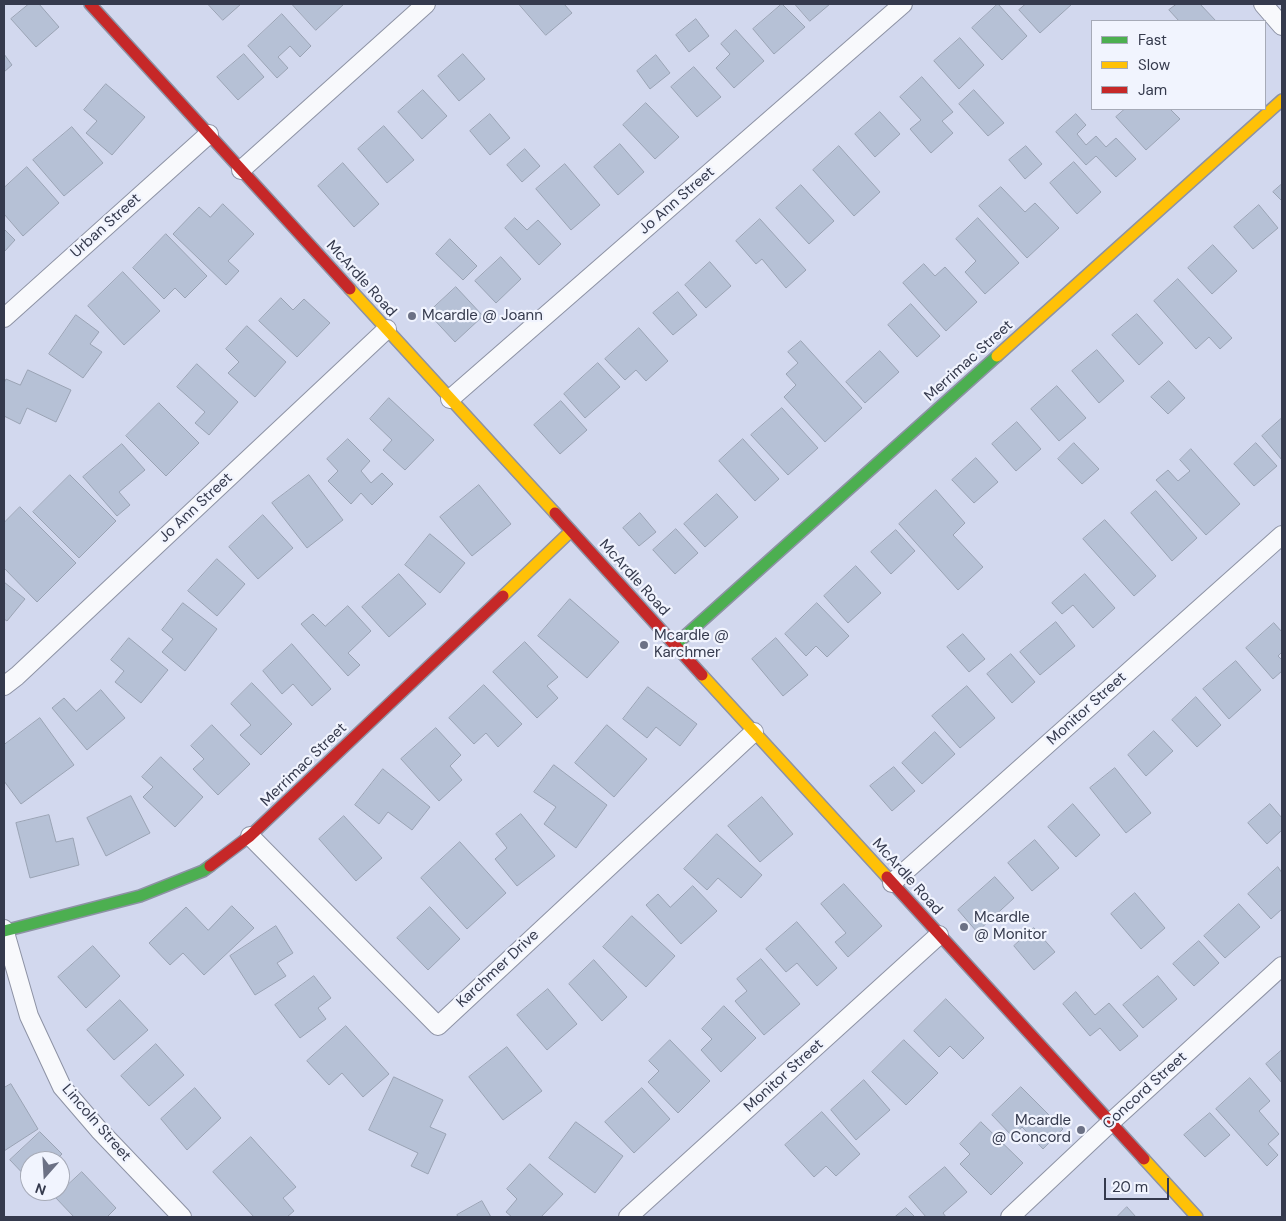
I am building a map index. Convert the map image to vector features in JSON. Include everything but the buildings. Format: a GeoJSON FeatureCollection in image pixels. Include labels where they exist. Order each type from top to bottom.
{"type":"FeatureCollection","features":[{"type":"Feature","properties":{"kind":"main road","name":"McArdle Road"},"geometry":{"type":"LineString","coordinates":[[90,4],[1196,1217]]}},
{"type":"Feature","properties":{"kind":"main road","name":"Merrimac Street"},"geometry":{"type":"LineString","coordinates":[[675,645],[1282,100]]}},
{"type":"Feature","properties":{"kind":"main road","name":"Merrimac Street"},"geometry":{"type":"LineString","coordinates":[[4,930],[140,896],[203,871],[250,836],[571,531]]}},
{"type":"Feature","properties":{"kind":"street"},"geometry":{"type":"LineString","coordinates":[[242,170],[426,4]]}},
{"type":"Feature","properties":{"kind":"street","name":"Jo Ann Street"},"geometry":{"type":"LineString","coordinates":[[450,399],[903,4]]}},
{"type":"Feature","properties":{"kind":"street"},"geometry":{"type":"LineString","coordinates":[[1263,4],[1282,26]]}},
{"type":"Feature","properties":{"kind":"street","name":"Urban Street"},"geometry":{"type":"LineString","coordinates":[[4,318],[209,134]]}},
{"type":"Feature","properties":{"kind":"street","name":"Jo Ann Street"},"geometry":{"type":"LineString","coordinates":[[4,686],[17,676],[387,330]]}},
{"type":"Feature","properties":{"kind":"street","name":"Monitor Street"},"geometry":{"type":"LineString","coordinates":[[892,883],[1282,535]]}},
{"type":"Feature","properties":{"kind":"street","name":"Karchmer Drive"},"geometry":{"type":"LineString","coordinates":[[250,836],[438,1026],[754,732]]}},
{"type":"Feature","properties":{"kind":"street","name":"Lincoln Street"},"geometry":{"type":"LineString","coordinates":[[4,930],[29,1016],[62,1087],[99,1130],[182,1217]]}},
{"type":"Feature","properties":{"kind":"street","name":"Monitor Street"},"geometry":{"type":"LineString","coordinates":[[628,1217],[939,935]]}},
{"type":"Feature","properties":{"kind":"street","name":"Concord Street"},"geometry":{"type":"LineString","coordinates":[[1010,1217],[1282,966]]}},
{"type":"Feature","properties":{"kind":"traffic: fast"},"geometry":{"type":"LineString","coordinates":[[675,645],[997,356]]}},
{"type":"Feature","properties":{"kind":"traffic: fast"},"geometry":{"type":"LineString","coordinates":[[4,931],[140,896],[203,871],[210,866]]}},
{"type":"Feature","properties":{"kind":"traffic: slow"},"geometry":{"type":"LineString","coordinates":[[997,356],[1282,100]]}},
{"type":"Feature","properties":{"kind":"traffic: slow"},"geometry":{"type":"LineString","coordinates":[[350,289],[555,513]]}},
{"type":"Feature","properties":{"kind":"traffic: slow"},"geometry":{"type":"LineString","coordinates":[[503,596],[571,531]]}},
{"type":"Feature","properties":{"kind":"traffic: slow"},"geometry":{"type":"LineString","coordinates":[[702,675],[887,877]]}},
{"type":"Feature","properties":{"kind":"traffic: slow"},"geometry":{"type":"LineString","coordinates":[[1144,1159],[1197,1217]]}},
{"type":"Feature","properties":{"kind":"traffic: jam"},"geometry":{"type":"LineString","coordinates":[[90,4],[350,289]]}},
{"type":"Feature","properties":{"kind":"traffic: jam"},"geometry":{"type":"LineString","coordinates":[[555,513],[702,675]]}},
{"type":"Feature","properties":{"kind":"traffic: jam"},"geometry":{"type":"LineString","coordinates":[[210,866],[250,836],[503,596]]}},
{"type":"Feature","properties":{"kind":"traffic: jam"},"geometry":{"type":"LineString","coordinates":[[887,877],[1144,1159]]}},
{"type":"Feature","properties":{"kind":"place","name":"Mcardle @ Joann"},"geometry":{"type":"Point","coordinates":[412,316]}},
{"type":"Feature","properties":{"kind":"place","name":"Mcardle @ Karchmer"},"geometry":{"type":"Point","coordinates":[644,645]}},
{"type":"Feature","properties":{"kind":"place","name":"Mcardle @ Monitor"},"geometry":{"type":"Point","coordinates":[964,927]}},
{"type":"Feature","properties":{"kind":"place","name":"Mcardle @ Concord"},"geometry":{"type":"Point","coordinates":[1081,1130]}}]}
